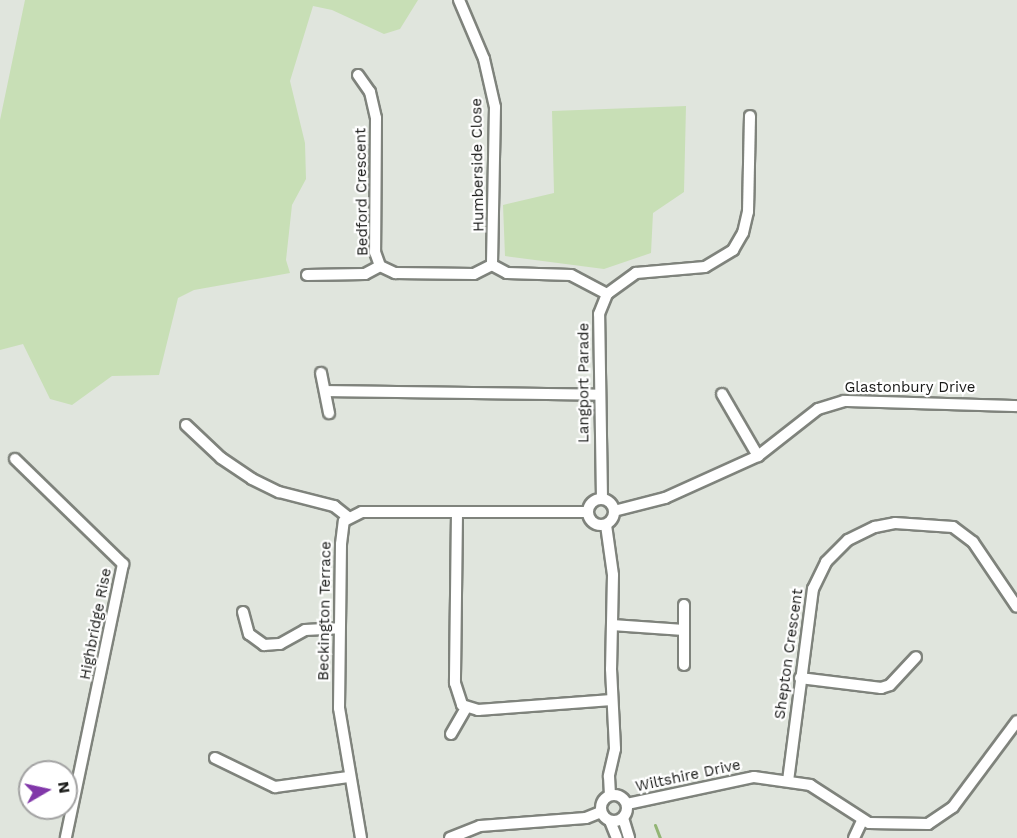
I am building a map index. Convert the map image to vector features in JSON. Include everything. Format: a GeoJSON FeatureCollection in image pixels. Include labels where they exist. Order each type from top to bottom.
{"type":"FeatureCollection","features":[{"type":"Feature","properties":{"kind":"street","name":"Humberside Close"},"geometry":{"type":"LineString","coordinates":[[459,0],[484,59],[495,107],[492,265]]}},
{"type":"Feature","properties":{"kind":"street","name":"Bedford Crescent"},"geometry":{"type":"LineString","coordinates":[[358,75],[370,92],[376,118],[375,252],[380,266],[395,273],[474,274],[492,265]]}},
{"type":"Feature","properties":{"kind":"street"},"geometry":{"type":"LineString","coordinates":[[492,265],[507,273],[571,276],[607,294],[636,273],[705,267],[733,250],[747,224],[750,116]]}},
{"type":"Feature","properties":{"kind":"street"},"geometry":{"type":"LineString","coordinates":[[307,275],[365,274],[380,266]]}},
{"type":"Feature","properties":{"kind":"street","name":"Langport Parade"},"geometry":{"type":"LineString","coordinates":[[602,499],[596,329],[607,294]]}},
{"type":"Feature","properties":{"kind":"street"},"geometry":{"type":"LineString","coordinates":[[321,373],[327,391],[329,413]]}},
{"type":"Feature","properties":{"kind":"street"},"geometry":{"type":"LineString","coordinates":[[327,391],[598,395]]}},
{"type":"Feature","properties":{"kind":"street"},"geometry":{"type":"LineString","coordinates":[[722,394],[758,456]]}},
{"type":"Feature","properties":{"kind":"street","name":"Glastonbury Drive"},"geometry":{"type":"LineString","coordinates":[[614,511],[665,498],[758,456],[818,409],[844,401],[1017,406]]}},
{"type":"Feature","properties":{"kind":"street"},"geometry":{"type":"LineString","coordinates":[[186,425],[221,458],[252,479],[279,492],[334,506],[348,517],[362,512],[588,512]]}},
{"type":"Feature","properties":{"kind":"street","name":"Highbridge Rise"},"geometry":{"type":"LineString","coordinates":[[15,459],[123,564],[66,838]]}},
{"type":"Feature","properties":{"kind":"street"},"geometry":{"type":"LineString","coordinates":[[606,525],[594,524],[588,512],[591,503],[602,499],[611,502],[614,511],[606,525],[613,575],[612,700],[615,749],[609,776],[610,795]]}},
{"type":"Feature","properties":{"kind":"street"},"geometry":{"type":"LineString","coordinates":[[457,513],[455,683],[458,699],[466,708]]}},
{"type":"Feature","properties":{"kind":"street","name":"Beckington Terrace"},"geometry":{"type":"LineString","coordinates":[[348,517],[341,531],[339,708],[348,777],[361,838]]}},
{"type":"Feature","properties":{"kind":"street","name":"Shepton Crescent"},"geometry":{"type":"LineString","coordinates":[[788,781],[800,678],[816,579],[840,546],[874,527],[896,523],[938,524],[960,531],[979,550],[1017,607]]}},
{"type":"Feature","properties":{"kind":"street"},"geometry":{"type":"LineString","coordinates":[[684,604],[684,665]]}},
{"type":"Feature","properties":{"kind":"street"},"geometry":{"type":"LineString","coordinates":[[243,612],[249,634],[264,645],[280,644],[305,630],[339,628]]}},
{"type":"Feature","properties":{"kind":"street"},"geometry":{"type":"LineString","coordinates":[[612,625],[684,630]]}},
{"type":"Feature","properties":{"kind":"street"},"geometry":{"type":"LineString","coordinates":[[800,678],[881,688],[890,685],[916,657]]}},
{"type":"Feature","properties":{"kind":"street"},"geometry":{"type":"LineString","coordinates":[[466,708],[612,700]]}},
{"type":"Feature","properties":{"kind":"street"},"geometry":{"type":"LineString","coordinates":[[451,734],[466,708]]}},
{"type":"Feature","properties":{"kind":"street","name":"Wiltshire Drive"},"geometry":{"type":"LineString","coordinates":[[627,804],[744,778],[788,781],[814,787],[862,821],[877,825],[914,826],[939,819],[953,807],[1017,721]]}},
{"type":"Feature","properties":{"kind":"street"},"geometry":{"type":"LineString","coordinates":[[215,758],[275,788],[348,777]]}},
{"type":"Feature","properties":{"kind":"street"},"geometry":{"type":"LineString","coordinates":[[601,812],[602,801],[610,795],[623,797],[627,804],[623,818],[629,838]]}},
{"type":"Feature","properties":{"kind":"street"},"geometry":{"type":"LineString","coordinates":[[601,812],[610,821],[617,838]]}},
{"type":"Feature","properties":{"kind":"street"},"geometry":{"type":"LineString","coordinates":[[450,838],[480,826],[586,818],[601,812]]}},
{"type":"Feature","properties":{"kind":"street"},"geometry":{"type":"LineString","coordinates":[[610,821],[623,818]]}},
{"type":"Feature","properties":{"kind":"street"},"geometry":{"type":"LineString","coordinates":[[854,838],[862,821]]}},
{"type":"Feature","properties":{"kind":"green space"},"geometry":{"type":"Polygon","coordinates":[[[25,0],[418,0],[400,29],[384,34],[332,10],[313,6],[290,81],[305,143],[306,179],[292,205],[286,260],[290,273],[194,290],[178,298],[159,375],[112,376],[72,405],[50,399],[23,344],[0,350],[0,120],[25,0]]]}},
{"type":"Feature","properties":{"kind":"green space"},"geometry":{"type":"Polygon","coordinates":[[[686,106],[684,192],[653,213],[651,253],[604,269],[505,256],[503,205],[554,193],[552,111],[686,106]]]}},
{"type":"Feature","properties":{"kind":"waterway"},"geometry":{"type":"LineString","coordinates":[[655,825],[660,838]]}}]}
